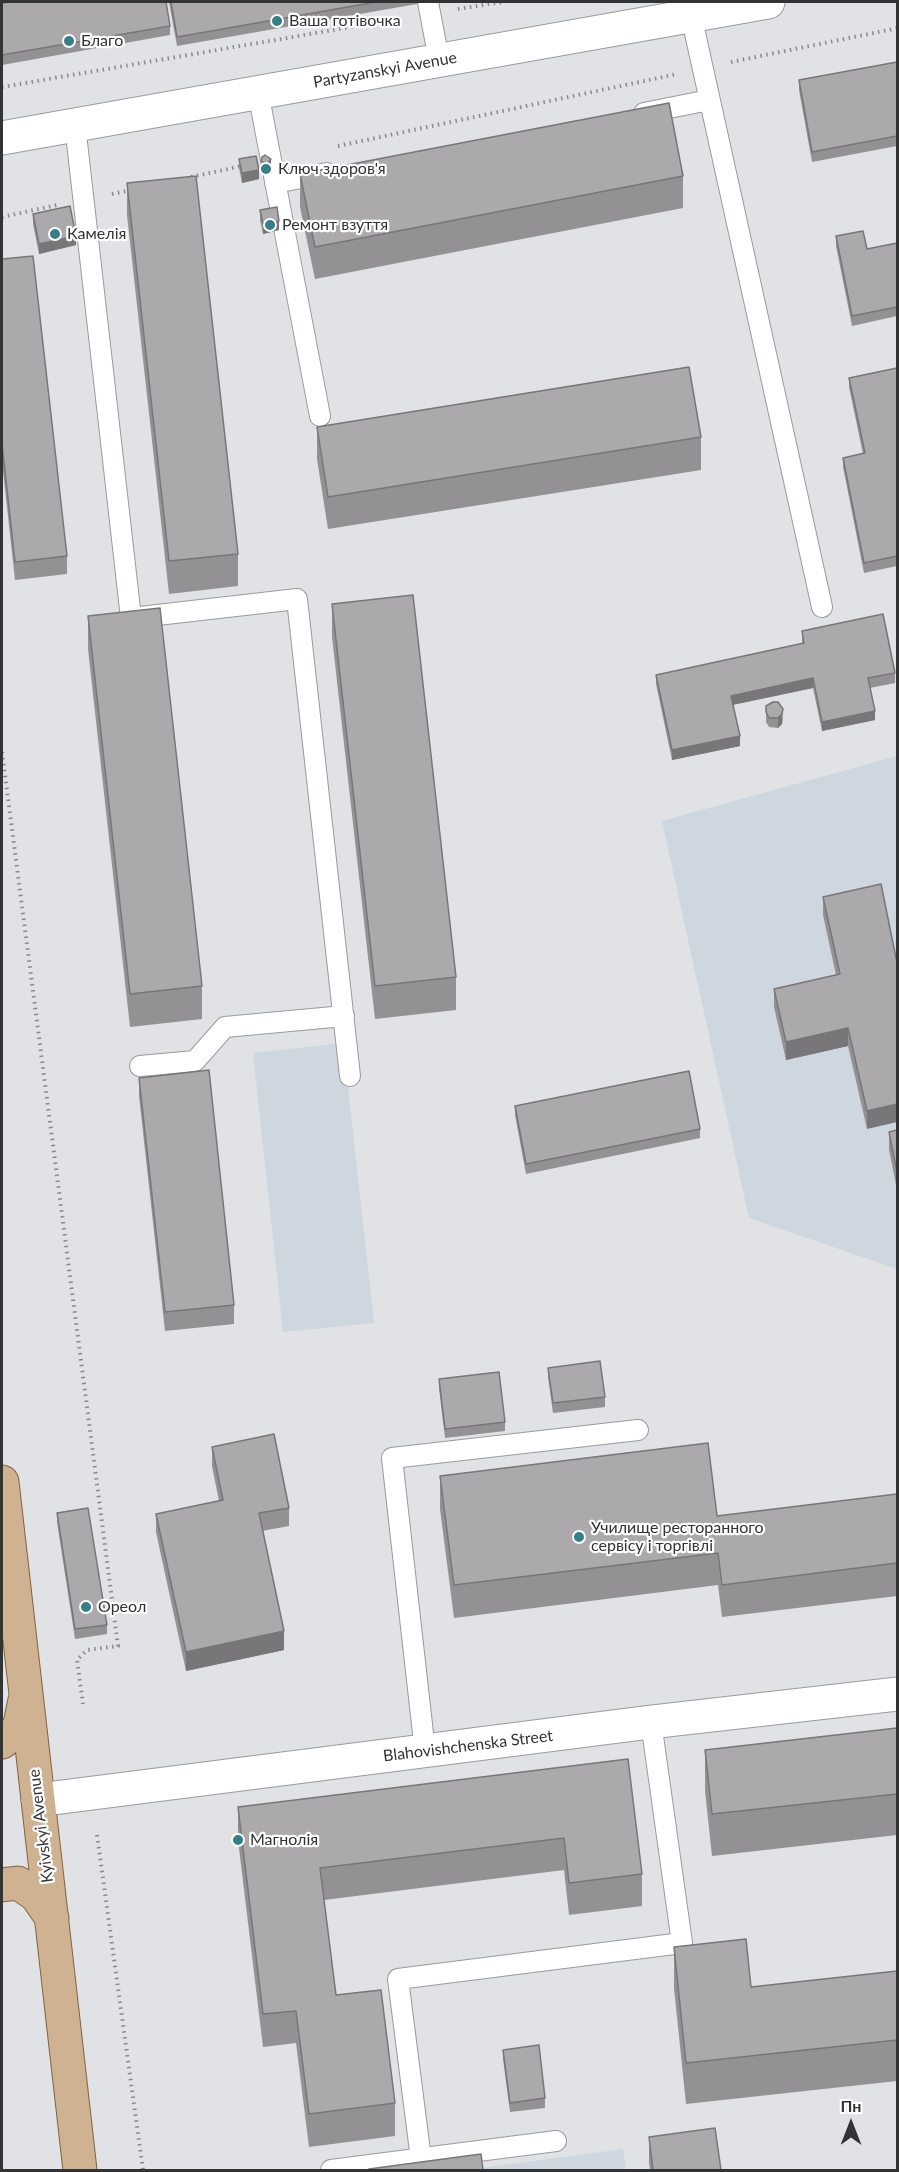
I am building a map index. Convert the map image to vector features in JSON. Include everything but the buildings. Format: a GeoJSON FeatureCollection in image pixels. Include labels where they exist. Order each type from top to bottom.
{"type":"FeatureCollection","features":[{"type":"Feature","properties":{"kind":"main road","name":"Kyivskyi Avenue"},"geometry":{"type":"LineString","coordinates":[[2,1482],[80,2170]]}},
{"type":"Feature","properties":{"kind":"main road"},"geometry":{"type":"LineString","coordinates":[[2,1742],[19,1730],[26,1694]]}},
{"type":"Feature","properties":{"kind":"main road"},"geometry":{"type":"LineString","coordinates":[[2,1885],[18,1883],[36,1896],[51,1918]]}},
{"type":"Feature","properties":{"kind":"street","name":"Partyzanskyi Avenue"},"geometry":{"type":"LineString","coordinates":[[2,138],[768,2]]}},
{"type":"Feature","properties":{"kind":"street","name":"Blahovishchenska Street"},"geometry":{"type":"LineString","coordinates":[[38,1800],[651,1722],[897,1694]]}},
{"type":"Feature","properties":{"kind":"lane"},"geometry":{"type":"LineString","coordinates":[[429,8],[439,60]]}},
{"type":"Feature","properties":{"kind":"lane"},"geometry":{"type":"LineString","coordinates":[[691,15],[822,607]]}},
{"type":"Feature","properties":{"kind":"lane"},"geometry":{"type":"LineString","coordinates":[[258,92],[320,416]]}},
{"type":"Feature","properties":{"kind":"lane"},"geometry":{"type":"LineString","coordinates":[[630,115],[709,100]]}},
{"type":"Feature","properties":{"kind":"lane"},"geometry":{"type":"LineString","coordinates":[[75,125],[130,618],[297,599],[350,1076]]}},
{"type":"Feature","properties":{"kind":"lane"},"geometry":{"type":"LineString","coordinates":[[275,183],[344,170]]}},
{"type":"Feature","properties":{"kind":"lane"},"geometry":{"type":"LineString","coordinates":[[141,1066],[195,1061],[225,1027],[344,1017]]}},
{"type":"Feature","properties":{"kind":"lane"},"geometry":{"type":"LineString","coordinates":[[424,1751],[392,1458],[638,1430]]}},
{"type":"Feature","properties":{"kind":"lane"},"geometry":{"type":"LineString","coordinates":[[421,2159],[398,1979],[682,1943],[651,1722]]}},
{"type":"Feature","properties":{"kind":"lane"},"geometry":{"type":"LineString","coordinates":[[331,2170],[556,2141]]}},
{"type":"Feature","properties":{"kind":"path"},"geometry":{"type":"LineString","coordinates":[[2,87],[429,8],[502,2]]}},
{"type":"Feature","properties":{"kind":"path"},"geometry":{"type":"LineString","coordinates":[[329,148],[897,27]]}},
{"type":"Feature","properties":{"kind":"path"},"geometry":{"type":"LineString","coordinates":[[189,177],[271,160]]}},
{"type":"Feature","properties":{"kind":"path"},"geometry":{"type":"LineString","coordinates":[[2,217],[142,187]]}},
{"type":"Feature","properties":{"kind":"path"},"geometry":{"type":"LineString","coordinates":[[2,752],[118,1646],[87,1650],[77,1660],[83,1704]]}},
{"type":"Feature","properties":{"kind":"path"},"geometry":{"type":"LineString","coordinates":[[97,1835],[143,2170]]}},
{"type":"Feature","properties":{"kind":"shaded area"},"geometry":{"type":"Polygon","coordinates":[[[897,756],[897,1269],[749,1218],[662,821],[897,756]]]}},
{"type":"Feature","properties":{"kind":"shaded area"},"geometry":{"type":"Polygon","coordinates":[[[343,1043],[374,1323],[283,1332],[253,1053],[343,1043]]]}},
{"type":"Feature","properties":{"kind":"shaded area"},"geometry":{"type":"Polygon","coordinates":[[[623,2149],[626,2170],[466,2170],[623,2149]]]}},
{"type":"Feature","properties":{"kind":"place","name":"Ваша готівочка"},"geometry":{"type":"Point","coordinates":[277,21]}},
{"type":"Feature","properties":{"kind":"place","name":"Благо"},"geometry":{"type":"Point","coordinates":[69,41]}},
{"type":"Feature","properties":{"kind":"place","name":"Ключ здоров'я"},"geometry":{"type":"Point","coordinates":[266,169]}},
{"type":"Feature","properties":{"kind":"place","name":"Ремонт взуття"},"geometry":{"type":"Point","coordinates":[270,225]}},
{"type":"Feature","properties":{"kind":"place","name":"Камелія"},"geometry":{"type":"Point","coordinates":[55,234]}},
{"type":"Feature","properties":{"kind":"place","name":"Училище ресторанного сервісу і торгівлі"},"geometry":{"type":"Point","coordinates":[579,1537]}},
{"type":"Feature","properties":{"kind":"place","name":"Ореол"},"geometry":{"type":"Point","coordinates":[86,1607]}},
{"type":"Feature","properties":{"kind":"place","name":"Магнолія"},"geometry":{"type":"Point","coordinates":[238,1840]}}]}
